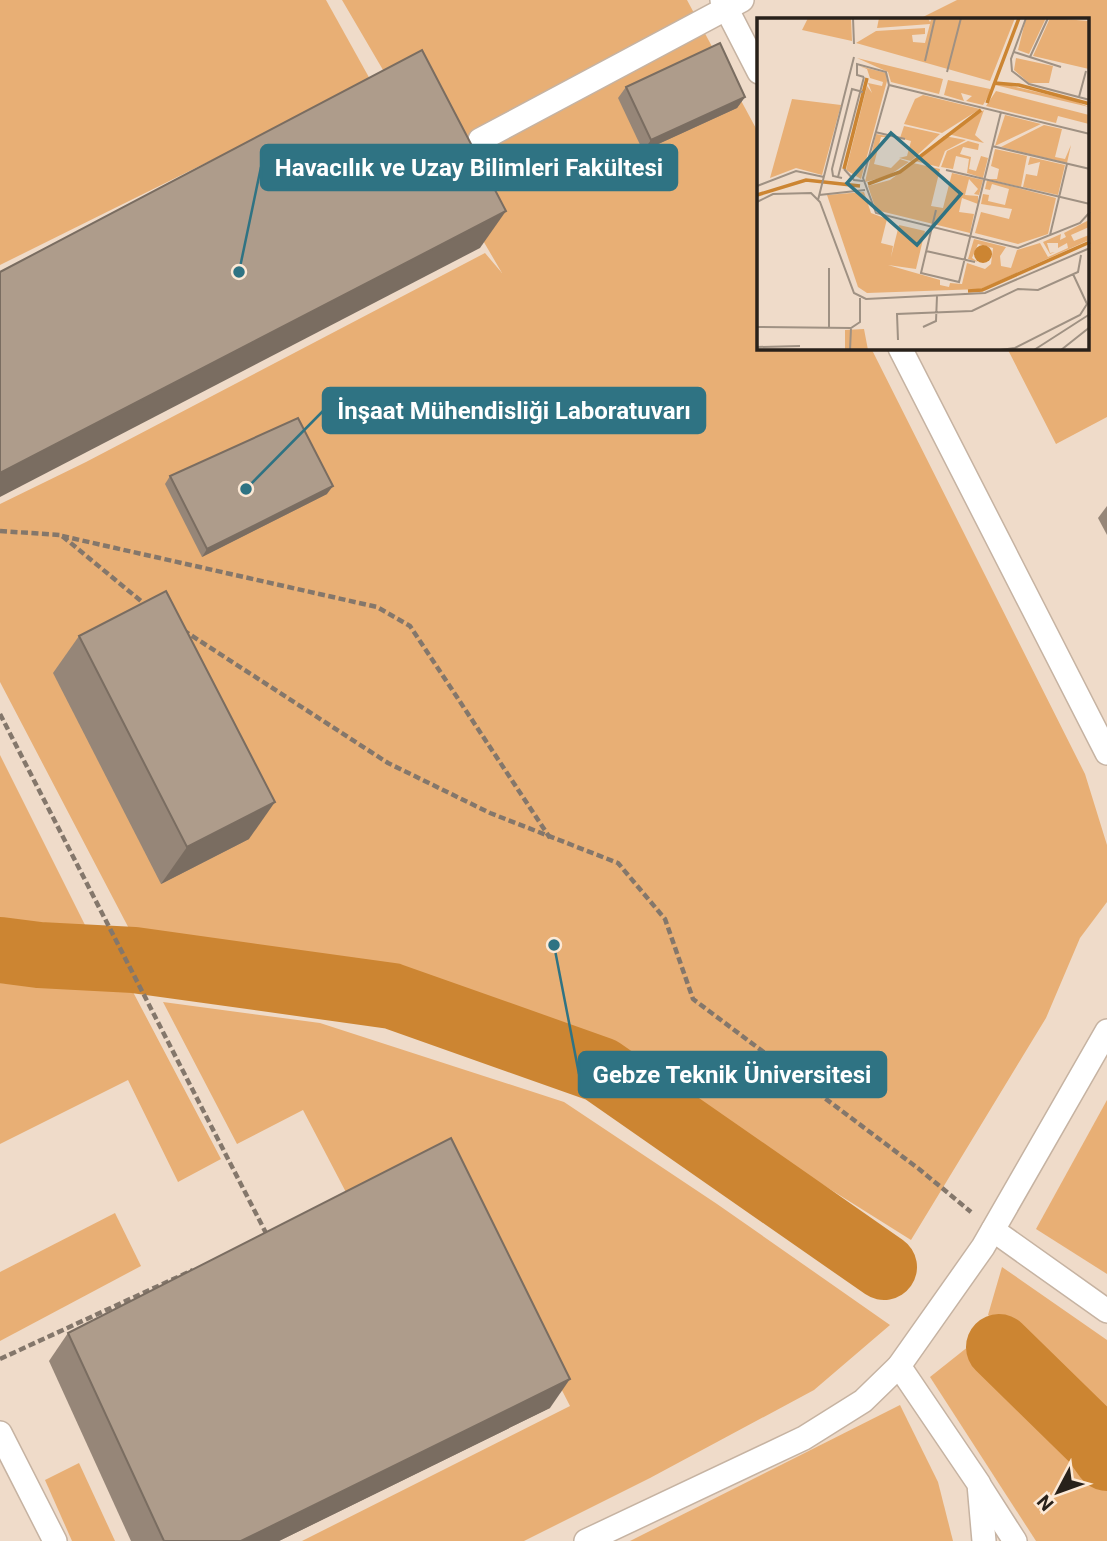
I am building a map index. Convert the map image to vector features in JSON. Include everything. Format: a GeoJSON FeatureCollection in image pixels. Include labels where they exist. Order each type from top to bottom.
{"type":"FeatureCollection","features":[{"type":"Feature","properties":{"kind":"lane"},"geometry":{"type":"LineString","coordinates":[[480,140],[730,3],[757,67]]}},
{"type":"Feature","properties":{"kind":"lane"},"geometry":{"type":"LineString","coordinates":[[901,350],[1107,753]]}},
{"type":"Feature","properties":{"kind":"lane"},"geometry":{"type":"LineString","coordinates":[[586,1541],[804,1438],[863,1401],[899,1366],[983,1247],[1107,1031]]}},
{"type":"Feature","properties":{"kind":"lane"},"geometry":{"type":"LineString","coordinates":[[993,1230],[1107,1311]]}},
{"type":"Feature","properties":{"kind":"lane"},"geometry":{"type":"LineString","coordinates":[[899,1366],[1015,1541]]}},
{"type":"Feature","properties":{"kind":"lane"},"geometry":{"type":"LineString","coordinates":[[0,1433],[55,1541]]}},
{"type":"Feature","properties":{"kind":"lane"},"geometry":{"type":"LineString","coordinates":[[979,1484],[984,1541]]}},
{"type":"Feature","properties":{"kind":"path"},"geometry":{"type":"LineString","coordinates":[[0,531],[61,536],[377,607],[410,626],[550,838]]}},
{"type":"Feature","properties":{"kind":"path"},"geometry":{"type":"LineString","coordinates":[[61,536],[157,612]]}},
{"type":"Feature","properties":{"kind":"path"},"geometry":{"type":"LineString","coordinates":[[180,627],[388,763],[490,813],[618,863],[665,919],[693,999],[919,1169],[993,1230]]}},
{"type":"Feature","properties":{"kind":"path"},"geometry":{"type":"LineString","coordinates":[[0,714],[268,1235],[256,1240]]}},
{"type":"Feature","properties":{"kind":"path"},"geometry":{"type":"LineString","coordinates":[[0,1359],[193,1270]]}},
{"type":"Feature","properties":{"kind":"shaded area"},"geometry":{"type":"Polygon","coordinates":[[[0,0],[326,0],[371,81],[0,265],[0,0]]]}},
{"type":"Feature","properties":{"kind":"shaded area"},"geometry":{"type":"Polygon","coordinates":[[[342,0],[687,0],[757,130],[757,350],[872,350],[1085,774],[1107,845],[1107,902],[1080,938],[1046,1018],[911,1240],[602,1046],[373,976],[136,942],[0,682],[0,504],[86,462],[485,253],[502,273],[342,0]]]}},
{"type":"Feature","properties":{"kind":"shaded area"},"geometry":{"type":"Polygon","coordinates":[[[957,0],[1107,0],[1107,417],[1056,444],[1008,350],[1090,350],[1090,18],[921,18],[957,0]]]}},
{"type":"Feature","properties":{"kind":"shaded area"},"geometry":{"type":"Polygon","coordinates":[[[0,755],[89,933],[0,924],[0,755]]]}},
{"type":"Feature","properties":{"kind":"shaded area"},"geometry":{"type":"Polygon","coordinates":[[[0,983],[133,992],[221,1159],[178,1182],[128,1080],[0,1144],[0,983]]]}},
{"type":"Feature","properties":{"kind":"shaded area"},"geometry":{"type":"Polygon","coordinates":[[[163,1002],[320,1023],[564,1102],[717,1204],[890,1325],[814,1390],[650,1478],[524,1541],[302,1541],[570,1406],[439,1150],[349,1198],[303,1110],[237,1144],[163,1002]]]}},
{"type":"Feature","properties":{"kind":"shaded area"},"geometry":{"type":"Polygon","coordinates":[[[1107,1100],[1107,1274],[1036,1229],[1107,1100]]]}},
{"type":"Feature","properties":{"kind":"shaded area"},"geometry":{"type":"Polygon","coordinates":[[[115,1213],[141,1266],[0,1341],[0,1272],[115,1213]]]}},
{"type":"Feature","properties":{"kind":"shaded area"},"geometry":{"type":"Polygon","coordinates":[[[1002,1267],[1107,1340],[1107,1436],[1057,1369],[988,1315],[1002,1267]]]}},
{"type":"Feature","properties":{"kind":"shaded area"},"geometry":{"type":"Polygon","coordinates":[[[969,1346],[1077,1448],[1107,1489],[1107,1541],[1036,1541],[930,1377],[969,1346]]]}},
{"type":"Feature","properties":{"kind":"shaded area"},"geometry":{"type":"Polygon","coordinates":[[[900,1405],[938,1482],[953,1541],[630,1541],[900,1405]]]}},
{"type":"Feature","properties":{"kind":"shaded area"},"geometry":{"type":"Polygon","coordinates":[[[79,1463],[115,1541],[72,1541],[45,1480],[79,1463]]]}},
{"type":"Feature","properties":{"kind":"building"},"geometry":{"type":"Polygon","coordinates":[[[720,43],[745,97],[651,140],[626,87],[720,43]]]}},
{"type":"Feature","properties":{"kind":"building"},"geometry":{"type":"Polygon","coordinates":[[[422,50],[506,211],[0,473],[0,272],[422,50]]]}},
{"type":"Feature","properties":{"kind":"building"},"geometry":{"type":"Polygon","coordinates":[[[298,418],[333,486],[207,549],[170,476],[298,418]]]}},
{"type":"Feature","properties":{"kind":"building"},"geometry":{"type":"Polygon","coordinates":[[[166,591],[275,802],[187,847],[79,636],[166,591]]]}},
{"type":"Feature","properties":{"kind":"building"},"geometry":{"type":"Polygon","coordinates":[[[451,1138],[570,1379],[241,1541],[164,1541],[68,1333],[451,1138]]]}},
{"type":"Feature","properties":{"kind":"waterway"},"geometry":{"type":"LineString","coordinates":[[0,950],[134,960],[392,996],[601,1070],[884,1267]]}},
{"type":"Feature","properties":{"kind":"waterway"},"geometry":{"type":"LineString","coordinates":[[999,1347],[1094,1440],[1107,1458]]}},
{"type":"Feature","properties":{"kind":"place","name":"Havacılık ve Uzay Bilimleri Fakültesi"},"geometry":{"type":"Point","coordinates":[239,272]}},
{"type":"Feature","properties":{"kind":"place","name":"İnşaat Mühendisliği Laboratuvarı"},"geometry":{"type":"Point","coordinates":[246,489]}},
{"type":"Feature","properties":{"kind":"place","name":"Gebze Teknik Üniversitesi"},"geometry":{"type":"Point","coordinates":[554,945]}}]}
